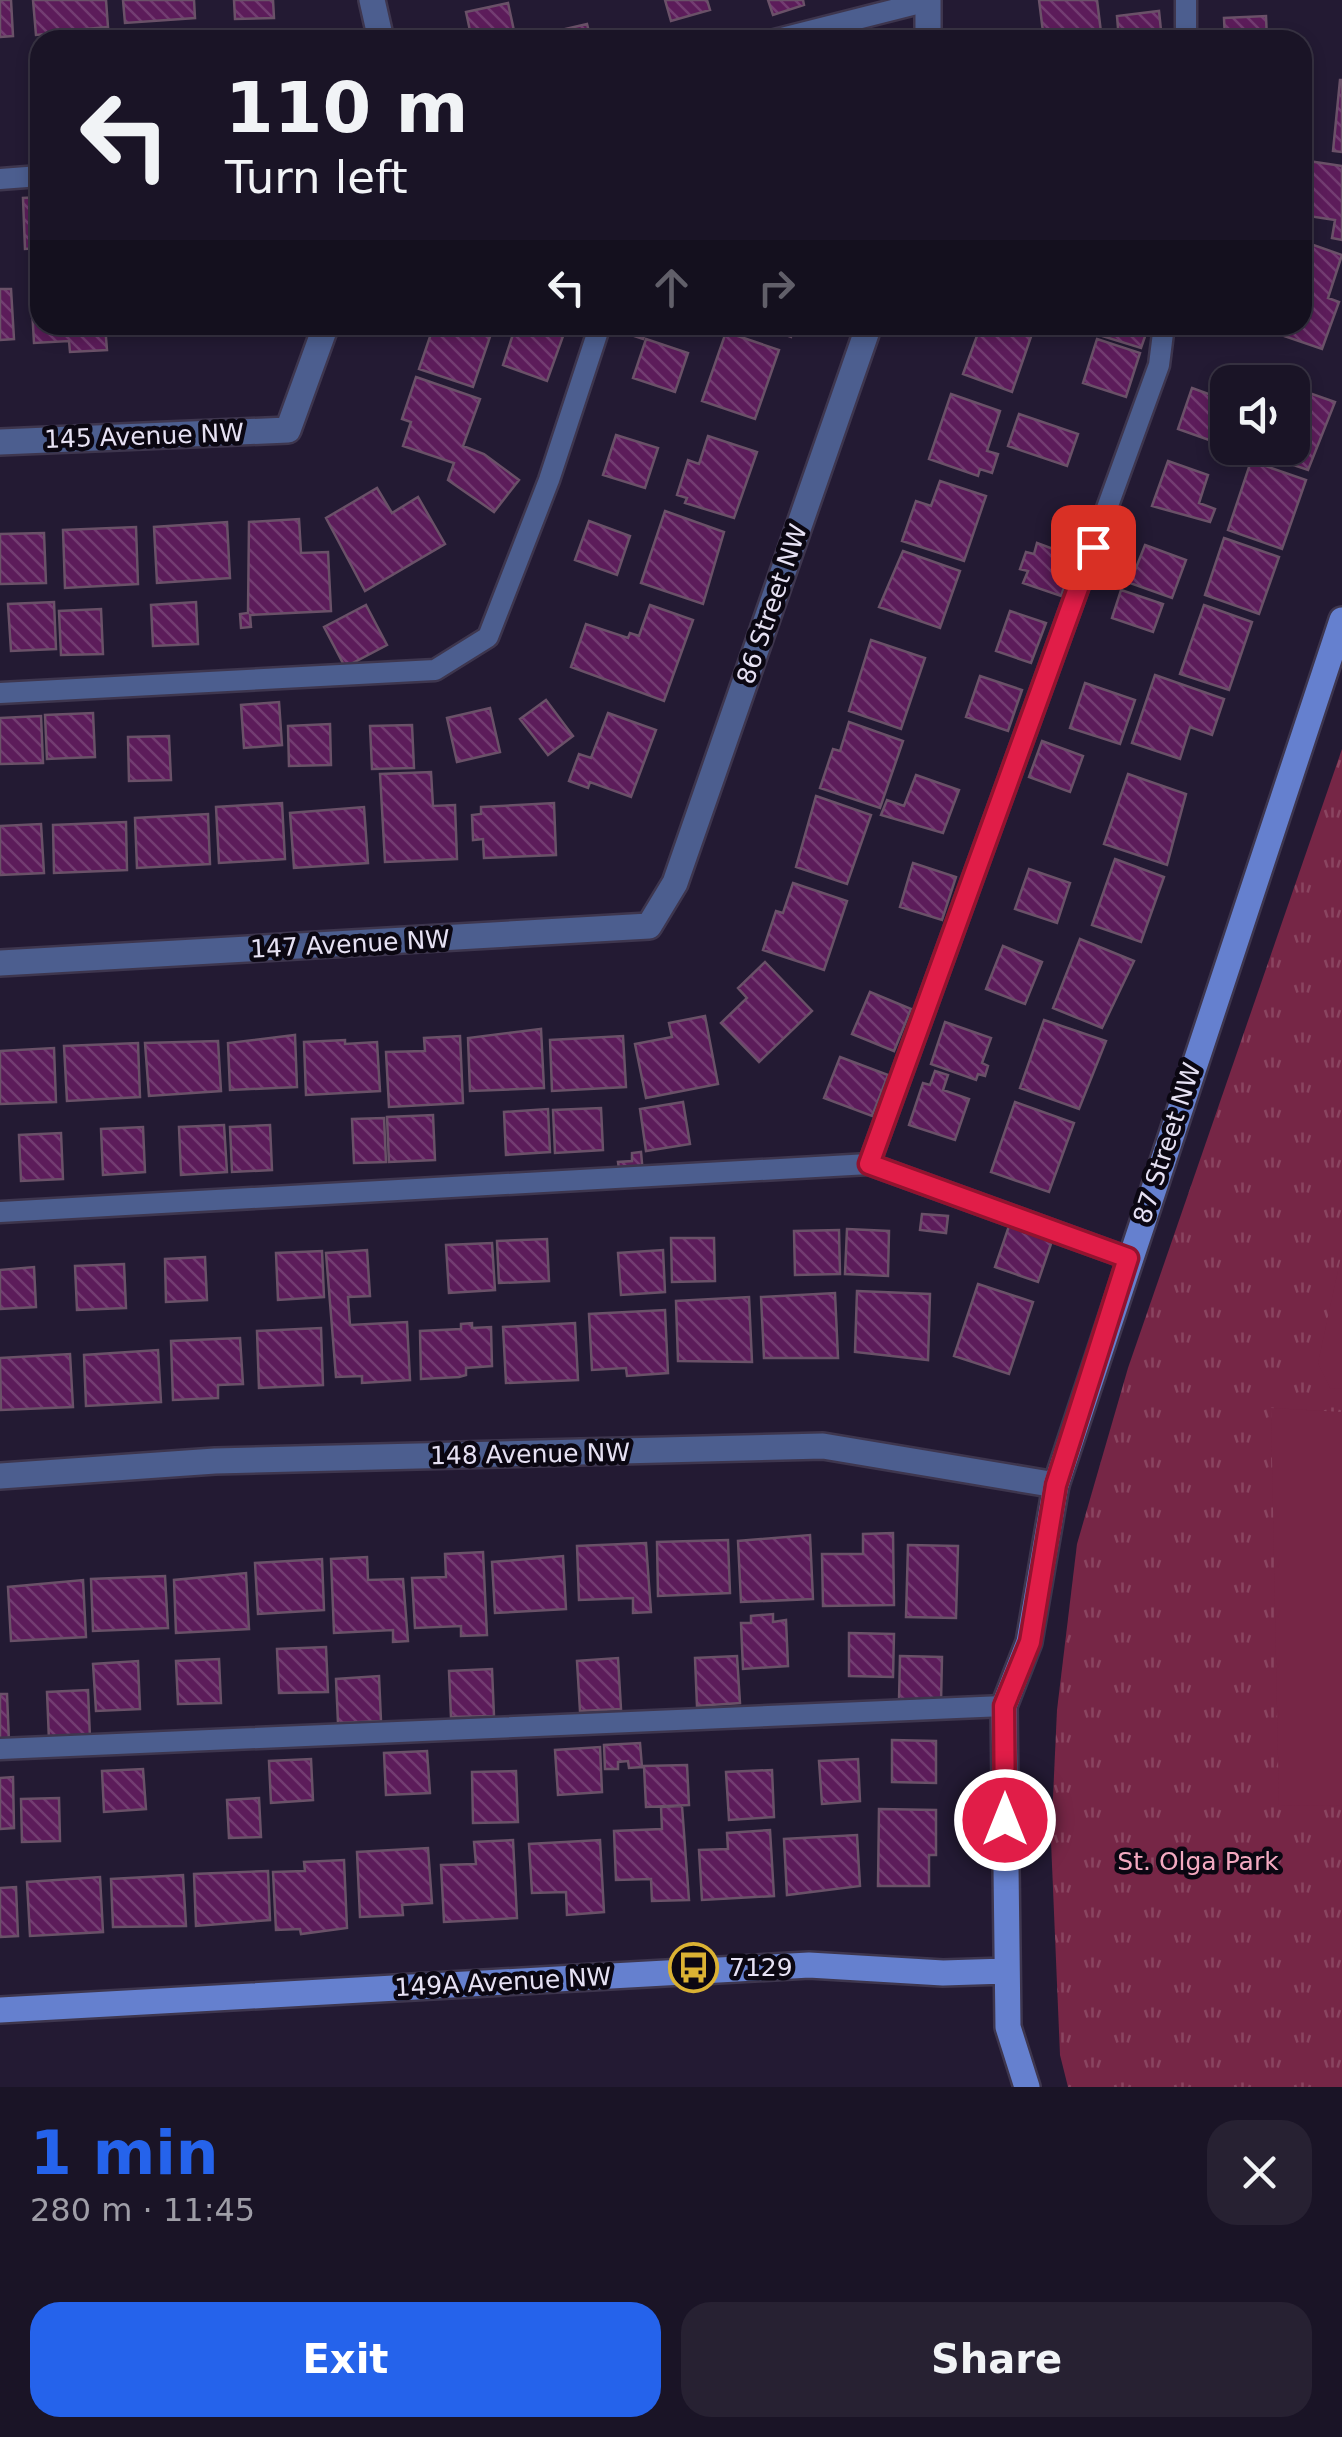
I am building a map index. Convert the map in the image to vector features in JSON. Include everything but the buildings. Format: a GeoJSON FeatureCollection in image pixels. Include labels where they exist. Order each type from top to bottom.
{"type":"FeatureCollection","features":[{"type":"Feature","properties":{"kind":"street"},"geometry":{"type":"LineString","coordinates":[[372,0],[379,30]]}},
{"type":"Feature","properties":{"kind":"street"},"geometry":{"type":"LineString","coordinates":[[928,1],[928,30]]}},
{"type":"Feature","properties":{"kind":"street","name":"145 Avenue NW"},"geometry":{"type":"LineString","coordinates":[[0,442],[288,430],[322,335]]}},
{"type":"Feature","properties":{"kind":"street","name":"86 Street NW"},"geometry":{"type":"LineString","coordinates":[[675,883],[866,335]]}},
{"type":"Feature","properties":{"kind":"street","name":"87 Street NW"},"geometry":{"type":"LineString","coordinates":[[1027,2087],[1008,2028],[1004,1706],[1030,1642],[1056,1485],[1342,620]]}},
{"type":"Feature","properties":{"kind":"street","name":"147 Avenue NW"},"geometry":{"type":"LineString","coordinates":[[0,962],[649,926],[675,883]]}},
{"type":"Feature","properties":{"kind":"street","name":"148 Avenue NW"},"geometry":{"type":"LineString","coordinates":[[0,1476],[215,1462],[824,1446],[1056,1485]]}},
{"type":"Feature","properties":{"kind":"street","name":"149A Avenue NW"},"geometry":{"type":"LineString","coordinates":[[0,2010],[809,1965],[944,1974],[1006,1971]]}},
{"type":"Feature","properties":{"kind":"lane"},"geometry":{"type":"LineString","coordinates":[[1186,0],[1186,30]]}},
{"type":"Feature","properties":{"kind":"lane"},"geometry":{"type":"LineString","coordinates":[[813,30],[928,1]]}},
{"type":"Feature","properties":{"kind":"lane"},"geometry":{"type":"LineString","coordinates":[[0,178],[30,176]]}},
{"type":"Feature","properties":{"kind":"lane"},"geometry":{"type":"LineString","coordinates":[[0,692],[434,670],[448,662],[488,637],[549,480],[597,335]]}},
{"type":"Feature","properties":{"kind":"lane"},"geometry":{"type":"LineString","coordinates":[[869,1164],[1159,366],[1163,335]]}},
{"type":"Feature","properties":{"kind":"lane"},"geometry":{"type":"LineString","coordinates":[[0,1212],[869,1164],[1128,1258]]}},
{"type":"Feature","properties":{"kind":"lane"},"geometry":{"type":"LineString","coordinates":[[0,1749],[1004,1706]]}},
{"type":"Feature","properties":{"kind":"green space","name":"St. Olga Park"},"geometry":{"type":"Polygon","coordinates":[[[1342,749],[1342,2087],[1068,2087],[1060,2055],[1051,1841],[1057,1710],[1077,1544],[1128,1368],[1342,749]]]}},
{"type":"Feature","properties":{"kind":"green space"},"geometry":{"type":"Polygon","coordinates":[[[1342,1252],[1342,1389],[1330,1388],[1318,1363],[1342,1252]]]}},
{"type":"Feature","properties":{"kind":"green space"},"geometry":{"type":"Polygon","coordinates":[[[1271,1408],[1342,1412],[1342,1806],[1279,1805],[1271,1408]]]}},
{"type":"Feature","properties":{"kind":"place","name":"7129"},"geometry":{"type":"Point","coordinates":[694,1967]}},
{"type":"Feature","properties":{"kind":"route"},"geometry":{"type":"LineString","coordinates":[[1005,1820],[1004,1706],[1030,1642],[1056,1485],[1128,1258],[869,1164],[1093,547]]}}]}
